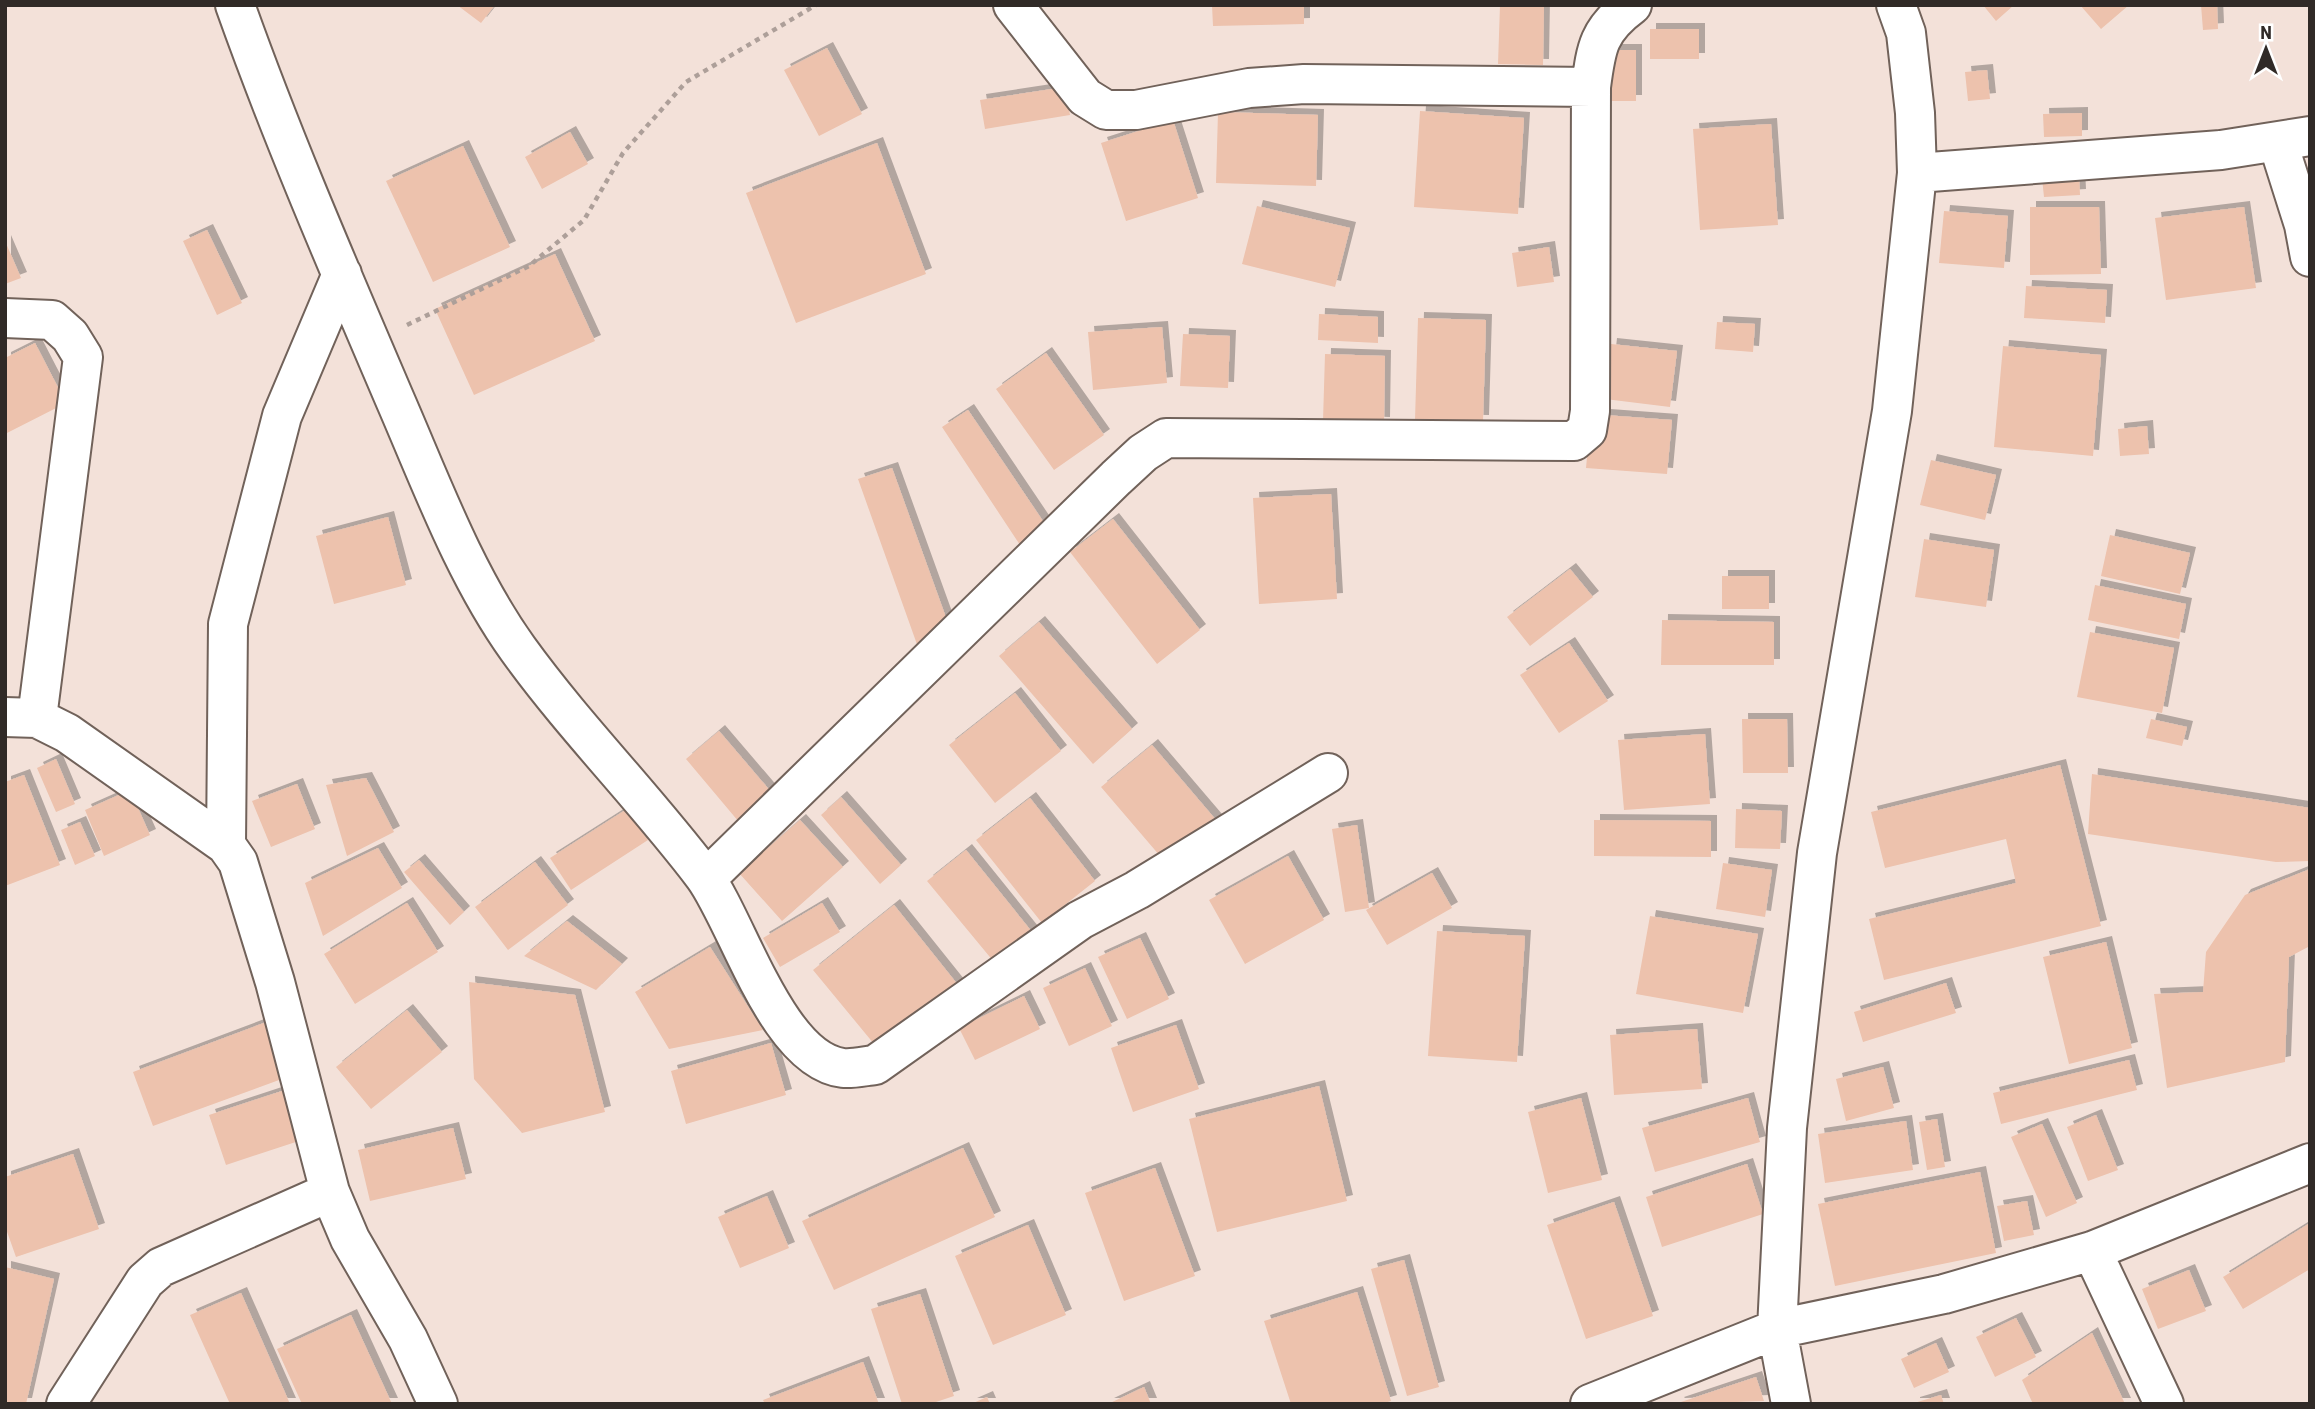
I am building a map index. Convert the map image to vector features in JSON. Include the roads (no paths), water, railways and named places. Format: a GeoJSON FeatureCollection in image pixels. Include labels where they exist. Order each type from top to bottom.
{"type":"FeatureCollection","features":[{"type":"Feature","properties":{"kind":"street"},"geometry":{"type":"LineString","coordinates":[[235,5],[271,106],[371,343],[444,512],[479,582],[517,647],[706,879],[751,971],[790,1031],[820,1060],[842,1068],[875,1065],[1080,920],[1138,890],[1328,774]]}},
{"type":"Feature","properties":{"kind":"street"},"geometry":{"type":"LineString","coordinates":[[1013,5],[1085,97],[1106,110],[1136,110],[1249,88],[1304,84],[1591,87]]}},
{"type":"Feature","properties":{"kind":"street"},"geometry":{"type":"LineString","coordinates":[[706,879],[1116,478],[1143,453],[1166,438],[1574,441],[1587,430],[1590,411],[1591,87],[1596,44],[1615,17],[1632,5]]}},
{"type":"Feature","properties":{"kind":"street"},"geometry":{"type":"LineString","coordinates":[[1791,1404],[1777,1329],[1787,1128],[1817,853],[1892,411],[1917,173],[1914,100],[1906,33],[1896,5]]}},
{"type":"Feature","properties":{"kind":"street"},"geometry":{"type":"LineString","coordinates":[[1917,173],[2294,140],[2310,257]]}},
{"type":"Feature","properties":{"kind":"street"},"geometry":{"type":"LineString","coordinates":[[226,845],[228,624],[282,416],[342,274]]}},
{"type":"Feature","properties":{"kind":"street"},"geometry":{"type":"LineString","coordinates":[[5,318],[52,320],[70,336],[83,357],[21,717],[67,733],[226,845],[237,862],[275,982],[330,1192],[350,1239],[408,1339],[439,1404]]}},
{"type":"Feature","properties":{"kind":"street"},"geometry":{"type":"LineString","coordinates":[[1590,1404],[1777,1329],[1944,1294],[2092,1251],[2310,1163]]}},
{"type":"Feature","properties":{"kind":"street"},"geometry":{"type":"LineString","coordinates":[[66,1404],[145,1281],[162,1267],[330,1192]]}},
{"type":"Feature","properties":{"kind":"street"},"geometry":{"type":"LineString","coordinates":[[2092,1251],[2164,1404]]}}]}
